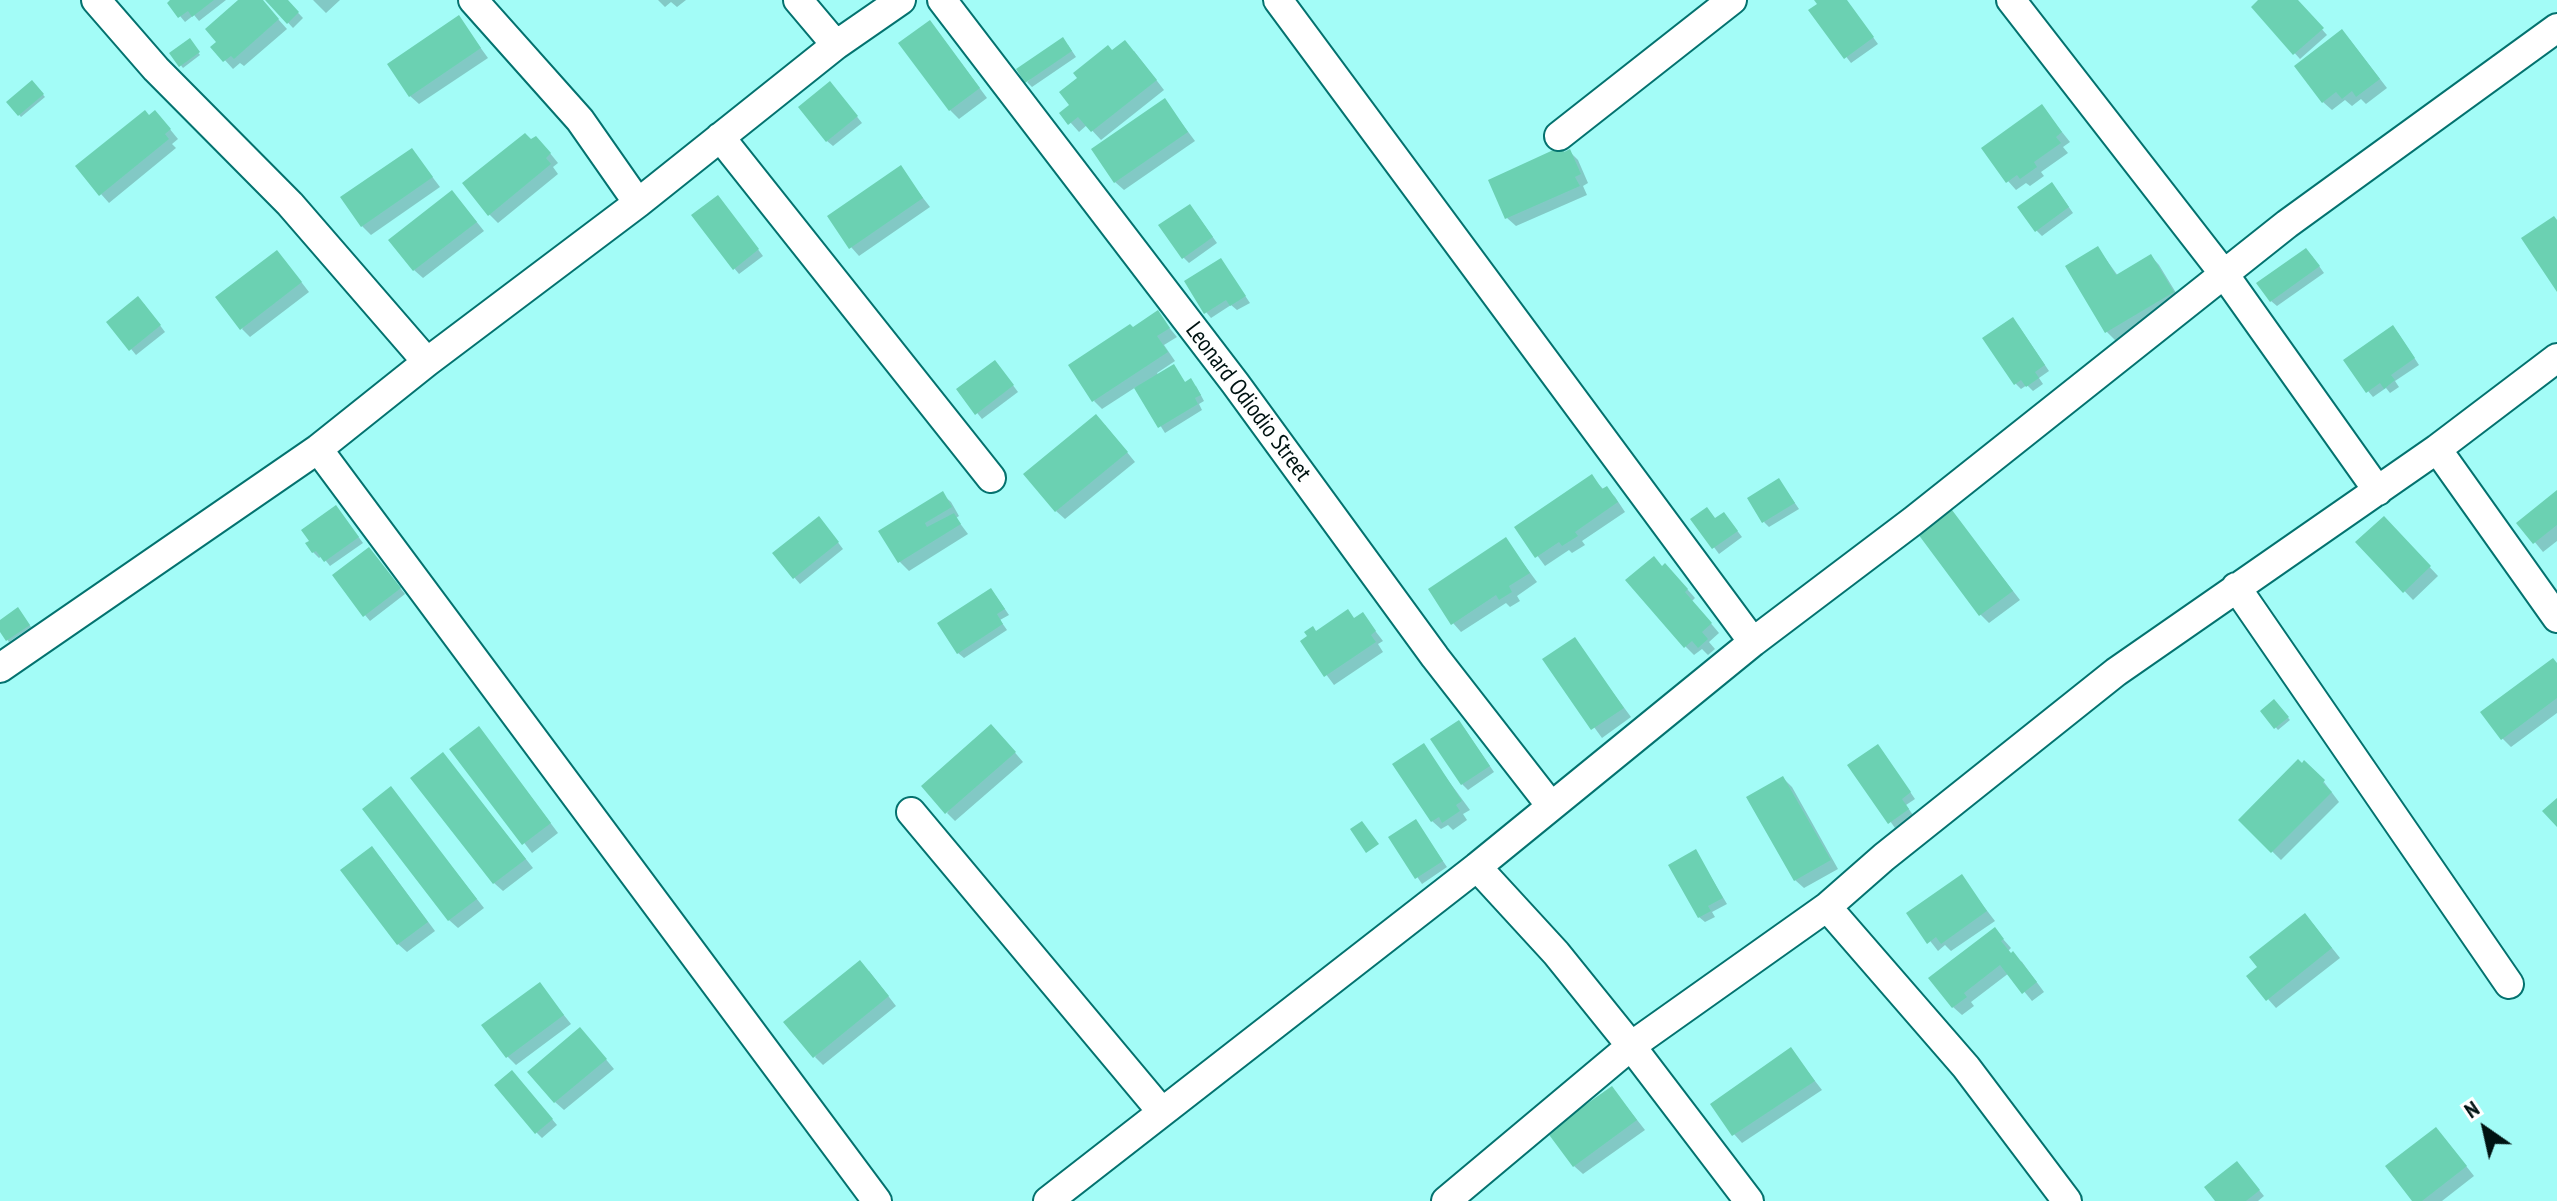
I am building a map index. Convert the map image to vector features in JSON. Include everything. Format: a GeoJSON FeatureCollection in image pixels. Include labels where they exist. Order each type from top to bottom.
{"type":"FeatureCollection","features":[{"type":"Feature","properties":{"kind":"street"},"geometry":{"type":"LineString","coordinates":[[96,0],[156,69],[290,204],[427,362]]}},
{"type":"Feature","properties":{"kind":"street"},"geometry":{"type":"LineString","coordinates":[[473,0],[580,120],[638,203]]}},
{"type":"Feature","properties":{"kind":"street"},"geometry":{"type":"LineString","coordinates":[[798,0],[836,45]]}},
{"type":"Feature","properties":{"kind":"street"},"geometry":{"type":"LineString","coordinates":[[0,668],[318,449],[427,362],[638,203],[836,45],[901,0]]}},
{"type":"Feature","properties":{"kind":"street","name":"Leonard Odiodio Street"},"geometry":{"type":"LineString","coordinates":[[942,0],[1235,383],[1435,657],[1551,806]]}},
{"type":"Feature","properties":{"kind":"street"},"geometry":{"type":"LineString","coordinates":[[1278,0],[1753,642]]}},
{"type":"Feature","properties":{"kind":"street"},"geometry":{"type":"LineString","coordinates":[[1559,136],[1732,0]]}},
{"type":"Feature","properties":{"kind":"street"},"geometry":{"type":"LineString","coordinates":[[2011,0],[2224,274],[2378,491]]}},
{"type":"Feature","properties":{"kind":"street"},"geometry":{"type":"LineString","coordinates":[[1048,1201],[1477,867],[1753,642],[1913,521],[2287,224],[2557,28]]}},
{"type":"Feature","properties":{"kind":"street"},"geometry":{"type":"LineString","coordinates":[[720,137],[991,478]]}},
{"type":"Feature","properties":{"kind":"street"},"geometry":{"type":"LineString","coordinates":[[1446,1201],[1631,1046],[1827,907],[1884,857],[2116,672],[2437,449],[2557,358]]}},
{"type":"Feature","properties":{"kind":"street"},"geometry":{"type":"LineString","coordinates":[[318,449],[877,1201]]}},
{"type":"Feature","properties":{"kind":"street"},"geometry":{"type":"LineString","coordinates":[[2437,449],[2557,618]]}},
{"type":"Feature","properties":{"kind":"street"},"geometry":{"type":"LineString","coordinates":[[2236,587],[2509,984]]}},
{"type":"Feature","properties":{"kind":"street"},"geometry":{"type":"LineString","coordinates":[[911,812],[1162,1112]]}},
{"type":"Feature","properties":{"kind":"street"},"geometry":{"type":"LineString","coordinates":[[1477,867],[1556,953],[1749,1201]]}},
{"type":"Feature","properties":{"kind":"street"},"geometry":{"type":"LineString","coordinates":[[1827,907],[1966,1067],[2067,1201]]}},
{"type":"Feature","properties":{"kind":"building"},"geometry":{"type":"Polygon","coordinates":[[[170,0],[214,0],[192,17],[188,11],[178,18],[167,3],[170,0]]]}},
{"type":"Feature","properties":{"kind":"building"},"geometry":{"type":"Polygon","coordinates":[[[238,0],[263,0],[279,19],[234,59],[231,56],[223,62],[210,47],[216,42],[205,29],[238,0]]]}},
{"type":"Feature","properties":{"kind":"building"},"geometry":{"type":"Polygon","coordinates":[[[265,0],[288,0],[299,12],[287,24],[265,0]]]}},
{"type":"Feature","properties":{"kind":"building"},"geometry":{"type":"Polygon","coordinates":[[[1814,0],[1847,0],[1874,37],[1844,59],[1808,10],[1817,4],[1814,0]]]}},
{"type":"Feature","properties":{"kind":"building"},"geometry":{"type":"Polygon","coordinates":[[[2258,0],[2298,0],[2324,28],[2293,55],[2251,7],[2258,0]]]}},
{"type":"Feature","properties":{"kind":"building"},"geometry":{"type":"Polygon","coordinates":[[[459,15],[481,48],[409,97],[387,64],[459,15]]]}},
{"type":"Feature","properties":{"kind":"building"},"geometry":{"type":"Polygon","coordinates":[[[930,20],[980,88],[949,111],[898,43],[930,20]]]}},
{"type":"Feature","properties":{"kind":"building"},"geometry":{"type":"Polygon","coordinates":[[[2342,29],[2380,79],[2356,97],[2352,91],[2342,99],[2336,92],[2322,103],[2294,66],[2342,29]]]}},
{"type":"Feature","properties":{"kind":"building"},"geometry":{"type":"Polygon","coordinates":[[[1063,37],[1072,51],[1025,83],[1016,69],[1063,37]]]}},
{"type":"Feature","properties":{"kind":"building"},"geometry":{"type":"Polygon","coordinates":[[[190,38],[200,52],[179,67],[169,53],[190,38]]]}},
{"type":"Feature","properties":{"kind":"building"},"geometry":{"type":"Polygon","coordinates":[[[1125,40],[1157,80],[1091,132],[1078,117],[1068,125],[1059,113],[1069,105],[1059,92],[1077,78],[1073,73],[1108,45],[1112,50],[1125,40]]]}},
{"type":"Feature","properties":{"kind":"building"},"geometry":{"type":"Polygon","coordinates":[[[32,80],[44,94],[18,116],[6,102],[32,80]]]}},
{"type":"Feature","properties":{"kind":"building"},"geometry":{"type":"Polygon","coordinates":[[[830,81],[858,116],[826,142],[798,107],[830,81]]]}},
{"type":"Feature","properties":{"kind":"building"},"geometry":{"type":"Polygon","coordinates":[[[1165,98],[1188,132],[1114,183],[1091,149],[1165,98]]]}},
{"type":"Feature","properties":{"kind":"building"},"geometry":{"type":"Polygon","coordinates":[[[2042,104],[2062,132],[2056,137],[2061,143],[2034,162],[2037,167],[2020,179],[2017,175],[2006,183],[1981,148],[2042,104]]]}},
{"type":"Feature","properties":{"kind":"building"},"geometry":{"type":"Polygon","coordinates":[[[145,110],[149,115],[155,110],[171,129],[165,134],[169,139],[99,196],[75,166],[145,110]]]}},
{"type":"Feature","properties":{"kind":"building"},"geometry":{"type":"Polygon","coordinates":[[[525,133],[531,139],[536,136],[551,153],[546,158],[551,164],[488,216],[462,183],[525,133]]]}},
{"type":"Feature","properties":{"kind":"building"},"geometry":{"type":"Polygon","coordinates":[[[1562,146],[1564,152],[1570,149],[1581,174],[1575,177],[1580,186],[1505,219],[1488,180],[1562,146]]]}},
{"type":"Feature","properties":{"kind":"building"},"geometry":{"type":"Polygon","coordinates":[[[412,148],[433,177],[361,227],[340,197],[412,148]]]}},
{"type":"Feature","properties":{"kind":"building"},"geometry":{"type":"Polygon","coordinates":[[[901,165],[923,198],[849,249],[827,216],[901,165]]]}},
{"type":"Feature","properties":{"kind":"building"},"geometry":{"type":"Polygon","coordinates":[[[2052,182],[2069,207],[2035,232],[2017,207],[2052,182]]]}},
{"type":"Feature","properties":{"kind":"building"},"geometry":{"type":"Polygon","coordinates":[[[452,190],[477,222],[413,271],[388,240],[452,190]]]}},
{"type":"Feature","properties":{"kind":"building"},"geometry":{"type":"Polygon","coordinates":[[[718,195],[759,249],[733,270],[691,215],[718,195]]]}},
{"type":"Feature","properties":{"kind":"building"},"geometry":{"type":"Polygon","coordinates":[[[1190,204],[1213,237],[1182,259],[1158,225],[1190,204]]]}},
{"type":"Feature","properties":{"kind":"building"},"geometry":{"type":"Polygon","coordinates":[[[2554,216],[2557,220],[2557,292],[2521,238],[2554,216]]]}},
{"type":"Feature","properties":{"kind":"building"},"geometry":{"type":"Polygon","coordinates":[[[2098,246],[2116,275],[2151,254],[2174,292],[2105,333],[2065,266],[2098,246]]]}},
{"type":"Feature","properties":{"kind":"building"},"geometry":{"type":"Polygon","coordinates":[[[2306,248],[2320,266],[2270,302],[2256,283],[2306,248]]]}},
{"type":"Feature","properties":{"kind":"building"},"geometry":{"type":"Polygon","coordinates":[[[277,250],[302,282],[240,330],[215,297],[277,250]]]}},
{"type":"Feature","properties":{"kind":"building"},"geometry":{"type":"Polygon","coordinates":[[[1221,258],[1246,296],[1230,306],[1226,300],[1204,314],[1184,281],[1221,258]]]}},
{"type":"Feature","properties":{"kind":"building"},"geometry":{"type":"Polygon","coordinates":[[[138,296],[161,325],[129,351],[106,322],[138,296]]]}},
{"type":"Feature","properties":{"kind":"building"},"geometry":{"type":"Polygon","coordinates":[[[1158,310],[1170,328],[1157,336],[1168,352],[1092,402],[1068,365],[1130,324],[1133,327],[1158,310]]]}},
{"type":"Feature","properties":{"kind":"building"},"geometry":{"type":"Polygon","coordinates":[[[2013,317],[2045,365],[2035,372],[2039,378],[2026,387],[2021,380],[2014,385],[1982,338],[2013,317]]]}},
{"type":"Feature","properties":{"kind":"building"},"geometry":{"type":"Polygon","coordinates":[[[2393,325],[2415,358],[2391,375],[2395,380],[2384,389],[2380,383],[2366,393],[2343,360],[2393,325]]]}},
{"type":"Feature","properties":{"kind":"building"},"geometry":{"type":"Polygon","coordinates":[[[995,360],[1014,385],[975,415],[956,389],[995,360]]]}},
{"type":"Feature","properties":{"kind":"building"},"geometry":{"type":"Polygon","coordinates":[[[1174,364],[1185,382],[1191,378],[1201,395],[1195,398],[1198,404],[1158,428],[1134,388],[1174,364]]]}},
{"type":"Feature","properties":{"kind":"building"},"geometry":{"type":"Polygon","coordinates":[[[1096,414],[1128,452],[1055,512],[1023,474],[1096,414]]]}},
{"type":"Feature","properties":{"kind":"building"},"geometry":{"type":"Polygon","coordinates":[[[1592,474],[1602,489],[1607,486],[1618,502],[1575,532],[1578,536],[1562,546],[1559,542],[1535,558],[1514,527],[1592,474]]]}},
{"type":"Feature","properties":{"kind":"building"},"geometry":{"type":"Polygon","coordinates":[[[1779,478],[1795,503],[1762,523],[1747,498],[1779,478]]]}},
{"type":"Feature","properties":{"kind":"building"},"geometry":{"type":"Polygon","coordinates":[[[2557,490],[2557,525],[2533,544],[2516,523],[2557,490]]]}},
{"type":"Feature","properties":{"kind":"building"},"geometry":{"type":"Polygon","coordinates":[[[943,491],[952,507],[925,523],[927,527],[954,513],[961,524],[898,563],[878,531],[943,491]]]}},
{"type":"Feature","properties":{"kind":"building"},"geometry":{"type":"Polygon","coordinates":[[[336,505],[359,537],[324,562],[316,551],[312,553],[305,543],[309,541],[301,530],[336,505]]]}},
{"type":"Feature","properties":{"kind":"building"},"geometry":{"type":"Polygon","coordinates":[[[1707,507],[1715,518],[1724,512],[1738,531],[1712,549],[1690,519],[1707,507]]]}},
{"type":"Feature","properties":{"kind":"building"},"geometry":{"type":"Polygon","coordinates":[[[1952,510],[2013,591],[1979,616],[1918,534],[1952,510]]]}},
{"type":"Feature","properties":{"kind":"building"},"geometry":{"type":"Polygon","coordinates":[[[819,516],[839,542],[793,579],[772,553],[819,516]]]}},
{"type":"Feature","properties":{"kind":"building"},"geometry":{"type":"Polygon","coordinates":[[[2384,516],[2431,566],[2403,593],[2355,542],[2384,516]]]}},
{"type":"Feature","properties":{"kind":"building"},"geometry":{"type":"Polygon","coordinates":[[[1506,537],[1530,573],[1509,586],[1512,592],[1499,600],[1496,595],[1451,625],[1428,589],[1506,537]]]}},
{"type":"Feature","properties":{"kind":"building"},"geometry":{"type":"Polygon","coordinates":[[[369,547],[401,588],[363,617],[332,575],[369,547]]]}},
{"type":"Feature","properties":{"kind":"building"},"geometry":{"type":"Polygon","coordinates":[[[1654,556],[1662,566],[1665,563],[1688,589],[1685,592],[1712,623],[1702,632],[1708,639],[1698,648],[1692,641],[1684,648],[1625,580],[1654,556]]]}},
{"type":"Feature","properties":{"kind":"building"},"geometry":{"type":"Polygon","coordinates":[[[991,588],[1005,609],[997,614],[1003,624],[957,654],[937,623],[991,588]]]}},
{"type":"Feature","properties":{"kind":"building"},"geometry":{"type":"Polygon","coordinates":[[[18,607],[30,625],[6,641],[0,632],[0,620],[18,607]]]}},
{"type":"Feature","properties":{"kind":"building"},"geometry":{"type":"Polygon","coordinates":[[[1348,609],[1354,618],[1363,612],[1376,631],[1371,635],[1376,642],[1324,677],[1300,641],[1307,636],[1304,632],[1313,626],[1316,631],[1348,609]]]}},
{"type":"Feature","properties":{"kind":"building"},"geometry":{"type":"Polygon","coordinates":[[[1575,637],[1624,708],[1591,730],[1542,659],[1575,637]]]}},
{"type":"Feature","properties":{"kind":"building"},"geometry":{"type":"Polygon","coordinates":[[[2553,658],[2557,663],[2557,698],[2501,740],[2480,712],[2553,658]]]}},
{"type":"Feature","properties":{"kind":"building"},"geometry":{"type":"Polygon","coordinates":[[[2274,699],[2289,717],[2274,729],[2260,711],[2274,699]]]}},
{"type":"Feature","properties":{"kind":"building"},"geometry":{"type":"Polygon","coordinates":[[[1459,720],[1490,766],[1461,785],[1430,739],[1459,720]]]}},
{"type":"Feature","properties":{"kind":"building"},"geometry":{"type":"Polygon","coordinates":[[[991,724],[1016,752],[945,814],[921,786],[991,724]]]}},
{"type":"Feature","properties":{"kind":"building"},"geometry":{"type":"Polygon","coordinates":[[[479,726],[551,823],[522,845],[449,749],[479,726]]]}},
{"type":"Feature","properties":{"kind":"building"},"geometry":{"type":"Polygon","coordinates":[[[1424,743],[1462,801],[1456,805],[1460,811],[1442,823],[1439,817],[1431,822],[1392,764],[1424,743]]]}},
{"type":"Feature","properties":{"kind":"building"},"geometry":{"type":"Polygon","coordinates":[[[1878,744],[1911,792],[1902,799],[1909,809],[1888,824],[1847,765],[1878,744]]]}},
{"type":"Feature","properties":{"kind":"building"},"geometry":{"type":"Polygon","coordinates":[[[443,752],[526,859],[493,884],[410,778],[443,752]]]}},
{"type":"Feature","properties":{"kind":"building"},"geometry":{"type":"Polygon","coordinates":[[[2298,759],[2302,763],[2304,760],[2325,780],[2323,783],[2332,792],[2271,853],[2238,820],[2298,759]]]}},
{"type":"Feature","properties":{"kind":"building"},"geometry":{"type":"Polygon","coordinates":[[[1783,776],[1831,860],[1794,881],[1746,797],[1783,776]]]}},
{"type":"Feature","properties":{"kind":"building"},"geometry":{"type":"Polygon","coordinates":[[[391,786],[477,899],[448,921],[362,809],[391,786]]]}},
{"type":"Feature","properties":{"kind":"building"},"geometry":{"type":"Polygon","coordinates":[[[2557,798],[2557,827],[2542,811],[2557,798]]]}},
{"type":"Feature","properties":{"kind":"building"},"geometry":{"type":"Polygon","coordinates":[[[1416,819],[1443,861],[1415,879],[1388,837],[1416,819]]]}},
{"type":"Feature","properties":{"kind":"building"},"geometry":{"type":"Polygon","coordinates":[[[1362,821],[1379,844],[1366,853],[1350,829],[1362,821]]]}},
{"type":"Feature","properties":{"kind":"building"},"geometry":{"type":"Polygon","coordinates":[[[372,846],[428,922],[397,945],[340,870],[372,846]]]}},
{"type":"Feature","properties":{"kind":"building"},"geometry":{"type":"Polygon","coordinates":[[[1696,849],[1723,898],[1708,906],[1711,911],[1698,918],[1668,865],[1696,849]]]}},
{"type":"Feature","properties":{"kind":"building"},"geometry":{"type":"Polygon","coordinates":[[[1962,874],[1987,911],[1941,944],[1936,937],[1927,944],[1906,913],[1962,874]]]}},
{"type":"Feature","properties":{"kind":"building"},"geometry":{"type":"Polygon","coordinates":[[[2305,913],[2332,948],[2266,1001],[2246,976],[2257,967],[2249,957],[2305,913]]]}},
{"type":"Feature","properties":{"kind":"building"},"geometry":{"type":"Polygon","coordinates":[[[1995,927],[2004,939],[2001,941],[2011,953],[2013,951],[2037,982],[2022,994],[2000,965],[1964,993],[1967,997],[1952,1008],[1928,978],[1995,927]]]}},
{"type":"Feature","properties":{"kind":"building"},"geometry":{"type":"Polygon","coordinates":[[[860,960],[889,996],[813,1058],[783,1022],[860,960]]]}},
{"type":"Feature","properties":{"kind":"building"},"geometry":{"type":"Polygon","coordinates":[[[540,982],[564,1015],[506,1058],[481,1025],[540,982]]]}},
{"type":"Feature","properties":{"kind":"building"},"geometry":{"type":"Polygon","coordinates":[[[580,1027],[607,1059],[554,1103],[527,1072],[580,1027]]]}},
{"type":"Feature","properties":{"kind":"building"},"geometry":{"type":"Polygon","coordinates":[[[1791,1047],[1815,1081],[1732,1136],[1710,1104],[1791,1047]]]}},
{"type":"Feature","properties":{"kind":"building"},"geometry":{"type":"Polygon","coordinates":[[[512,1070],[553,1119],[535,1134],[494,1085],[512,1070]]]}},
{"type":"Feature","properties":{"kind":"building"},"geometry":{"type":"Polygon","coordinates":[[[1612,1086],[1637,1120],[1573,1167],[1547,1132],[1612,1086]]]}},
{"type":"Feature","properties":{"kind":"building"},"geometry":{"type":"Polygon","coordinates":[[[2436,1127],[2467,1166],[2422,1201],[2412,1201],[2385,1166],[2436,1127]]]}},
{"type":"Feature","properties":{"kind":"building"},"geometry":{"type":"Polygon","coordinates":[[[2237,1161],[2260,1190],[2246,1201],[2215,1201],[2204,1187],[2237,1161]]]}}]}
